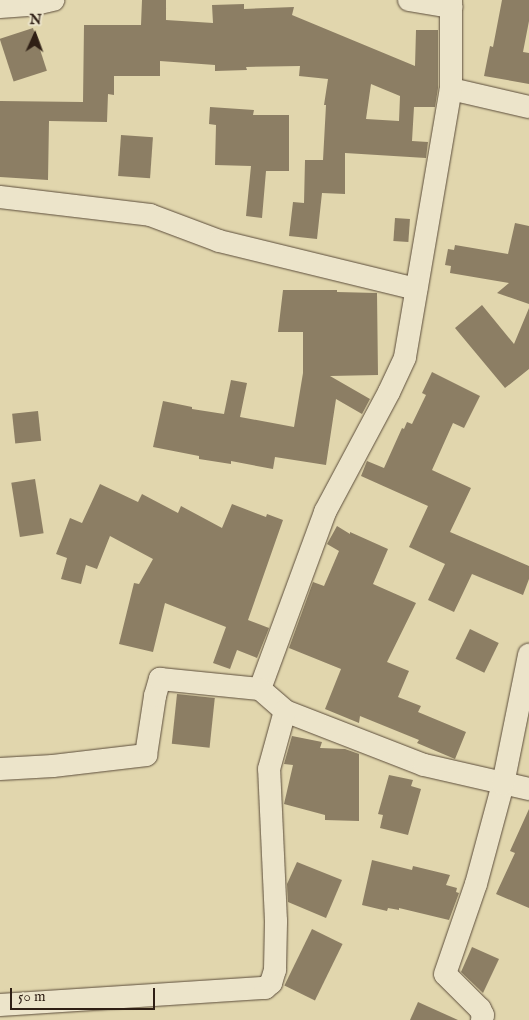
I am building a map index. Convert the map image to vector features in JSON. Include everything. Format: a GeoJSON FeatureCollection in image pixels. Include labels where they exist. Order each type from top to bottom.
{"type":"FeatureCollection","features":[{"type":"Feature","properties":{"kind":"street"},"geometry":{"type":"LineString","coordinates":[[0,6],[32,5],[54,0]]}},
{"type":"Feature","properties":{"kind":"street"},"geometry":{"type":"LineString","coordinates":[[260,689],[325,512],[389,392],[405,357],[452,89],[451,4],[409,0]]}},
{"type":"Feature","properties":{"kind":"street"},"geometry":{"type":"LineString","coordinates":[[452,89],[529,107]]}},
{"type":"Feature","properties":{"kind":"street"},"geometry":{"type":"LineString","coordinates":[[0,197],[150,215],[219,240],[416,289]]}},
{"type":"Feature","properties":{"kind":"street"},"geometry":{"type":"LineString","coordinates":[[482,1020],[483,1016],[480,1009],[445,974],[476,884],[503,784],[529,655]]}},
{"type":"Feature","properties":{"kind":"street"},"geometry":{"type":"LineString","coordinates":[[0,769],[53,766],[146,756],[155,696],[160,679],[260,689],[285,711],[424,766],[529,789]]}},
{"type":"Feature","properties":{"kind":"street"},"geometry":{"type":"LineString","coordinates":[[0,1005],[265,988],[271,983],[275,970],[276,921],[268,769],[285,711]]}},
{"type":"Feature","properties":{"kind":"building"},"geometry":{"type":"Polygon","coordinates":[[[142,0],[166,0],[166,20],[213,23],[212,5],[244,4],[244,9],[294,7],[292,15],[415,66],[416,30],[438,30],[438,88],[435,107],[414,107],[412,141],[428,142],[426,158],[345,153],[345,194],[322,193],[317,239],[289,236],[293,202],[304,203],[305,160],[323,160],[326,105],[324,105],[328,79],[299,76],[300,66],[246,67],[247,70],[215,71],[215,65],[160,61],[160,76],[114,76],[114,95],[108,94],[107,122],[49,121],[48,180],[0,177],[0,101],[83,102],[84,25],[141,25],[142,0]],[[371,84],[366,119],[399,121],[400,96],[371,84]]]}},
{"type":"Feature","properties":{"kind":"building"},"geometry":{"type":"Polygon","coordinates":[[[502,0],[529,0],[529,21],[523,52],[529,53],[529,84],[484,76],[490,46],[493,47],[502,0]]]}},
{"type":"Feature","properties":{"kind":"building"},"geometry":{"type":"Polygon","coordinates":[[[33,28],[47,71],[14,82],[0,39],[33,28]]]}},
{"type":"Feature","properties":{"kind":"building"},"geometry":{"type":"Polygon","coordinates":[[[210,107],[254,110],[253,115],[289,115],[289,171],[266,171],[262,218],[246,216],[251,166],[215,165],[216,125],[209,124],[210,107]]]}},
{"type":"Feature","properties":{"kind":"building"},"geometry":{"type":"Polygon","coordinates":[[[121,135],[153,137],[150,178],[118,176],[121,135]]]}},
{"type":"Feature","properties":{"kind":"building"},"geometry":{"type":"Polygon","coordinates":[[[395,218],[410,219],[408,242],[393,241],[395,218]]]}},
{"type":"Feature","properties":{"kind":"building"},"geometry":{"type":"Polygon","coordinates":[[[515,223],[529,226],[529,304],[497,293],[509,283],[450,273],[451,266],[445,265],[448,249],[454,250],[455,245],[508,254],[515,223]]]}},
{"type":"Feature","properties":{"kind":"building"},"geometry":{"type":"Polygon","coordinates":[[[283,290],[337,290],[337,292],[377,293],[378,375],[330,376],[370,399],[362,414],[336,399],[326,465],[275,457],[273,469],[231,461],[231,464],[199,459],[199,456],[153,447],[163,401],[192,407],[192,409],[224,414],[231,380],[247,383],[240,417],[294,427],[303,373],[303,332],[278,332],[283,290]]]}},
{"type":"Feature","properties":{"kind":"building"},"geometry":{"type":"Polygon","coordinates":[[[482,305],[514,344],[529,308],[529,369],[505,388],[455,328],[482,305]]]}},
{"type":"Feature","properties":{"kind":"building"},"geometry":{"type":"Polygon","coordinates":[[[432,372],[480,396],[464,428],[453,423],[432,470],[471,488],[450,532],[529,566],[529,579],[523,595],[472,574],[454,612],[428,600],[445,564],[409,547],[428,506],[361,476],[367,461],[384,468],[402,428],[404,429],[407,422],[412,424],[426,395],[422,393],[432,372]]]}},
{"type":"Feature","properties":{"kind":"building"},"geometry":{"type":"Polygon","coordinates":[[[38,411],[41,441],[15,444],[12,414],[38,411]]]}},
{"type":"Feature","properties":{"kind":"building"},"geometry":{"type":"Polygon","coordinates":[[[35,479],[44,533],[20,537],[11,483],[35,479]]]}},
{"type":"Feature","properties":{"kind":"building"},"geometry":{"type":"Polygon","coordinates":[[[100,484],[138,502],[142,494],[178,513],[181,506],[222,528],[232,504],[266,517],[267,514],[283,520],[248,620],[269,628],[257,658],[237,650],[230,669],[213,663],[226,627],[165,603],[153,652],[119,644],[134,583],[139,584],[153,559],[110,536],[97,569],[86,565],[81,584],[61,579],[67,558],[56,554],[70,518],[82,523],[100,484]]]}},
{"type":"Feature","properties":{"kind":"building"},"geometry":{"type":"Polygon","coordinates":[[[337,526],[350,534],[350,532],[388,549],[373,584],[416,603],[387,662],[409,671],[398,697],[421,706],[418,712],[466,732],[455,759],[417,743],[419,740],[360,716],[359,723],[325,709],[341,669],[289,648],[313,582],[324,586],[339,551],[327,544],[337,526]]]}},
{"type":"Feature","properties":{"kind":"building"},"geometry":{"type":"Polygon","coordinates":[[[470,629],[499,643],[484,673],[456,659],[470,629]]]}},
{"type":"Feature","properties":{"kind":"building"},"geometry":{"type":"Polygon","coordinates":[[[177,694],[215,698],[210,748],[172,744],[177,694]]]}},
{"type":"Feature","properties":{"kind":"building"},"geometry":{"type":"Polygon","coordinates":[[[292,736],[322,742],[320,748],[345,749],[359,754],[359,821],[325,820],[325,815],[284,804],[293,765],[284,764],[292,736]]]}},
{"type":"Feature","properties":{"kind":"building"},"geometry":{"type":"Polygon","coordinates":[[[389,775],[413,780],[411,786],[421,789],[408,835],[380,828],[383,815],[378,814],[389,775]]]}},
{"type":"Feature","properties":{"kind":"building"},"geometry":{"type":"Polygon","coordinates":[[[529,809],[529,908],[496,894],[515,853],[510,851],[529,809]]]}},
{"type":"Feature","properties":{"kind":"building"},"geometry":{"type":"Polygon","coordinates":[[[372,860],[412,870],[413,866],[450,875],[446,885],[457,888],[456,892],[459,893],[449,920],[399,908],[399,910],[388,908],[387,911],[362,905],[372,860]]]}},
{"type":"Feature","properties":{"kind":"building"},"geometry":{"type":"Polygon","coordinates":[[[297,862],[342,880],[326,918],[288,902],[287,884],[297,862]]]}},
{"type":"Feature","properties":{"kind":"building"},"geometry":{"type":"Polygon","coordinates":[[[312,929],[343,944],[315,1001],[284,986],[312,929]]]}},
{"type":"Feature","properties":{"kind":"building"},"geometry":{"type":"Polygon","coordinates":[[[472,947],[499,959],[483,993],[461,972],[472,947]]]}},
{"type":"Feature","properties":{"kind":"building"},"geometry":{"type":"Polygon","coordinates":[[[418,1002],[458,1020],[410,1020],[418,1002]]]}}]}
